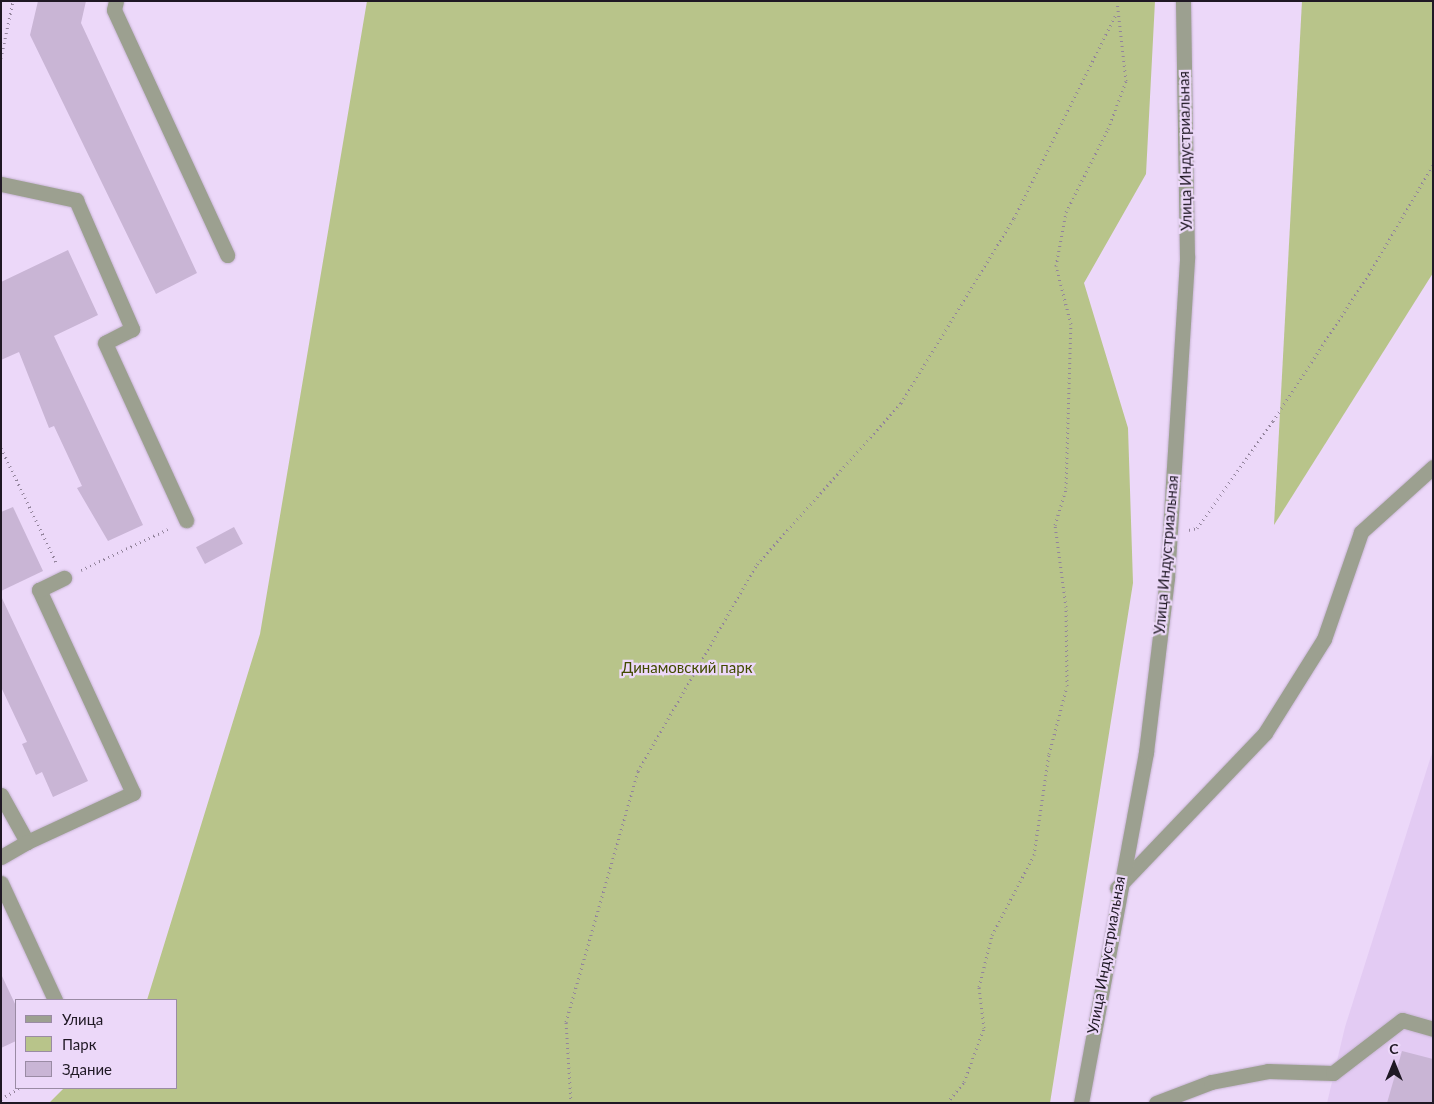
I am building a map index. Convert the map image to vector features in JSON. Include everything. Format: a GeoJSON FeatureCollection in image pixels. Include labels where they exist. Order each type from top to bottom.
{"type":"FeatureCollection","features":[{"type":"Feature","properties":{"kind":"lane"},"geometry":{"type":"LineString","coordinates":[[116,1],[114,10],[227,255]]}},
{"type":"Feature","properties":{"kind":"lane","name":"Улица Индустриальная"},"geometry":{"type":"LineString","coordinates":[[1081,1103],[1117,888],[1146,752],[1169,535],[1187,257],[1183,1]]}},
{"type":"Feature","properties":{"kind":"lane"},"geometry":{"type":"LineString","coordinates":[[1,184],[76,200],[132,328],[105,343],[186,520]]}},
{"type":"Feature","properties":{"kind":"lane"},"geometry":{"type":"LineString","coordinates":[[1117,888],[1265,733],[1324,639],[1361,532],[1433,467]]}},
{"type":"Feature","properties":{"kind":"lane"},"geometry":{"type":"LineString","coordinates":[[1,857],[27,842],[133,793],[39,590],[64,578]]}},
{"type":"Feature","properties":{"kind":"lane"},"geometry":{"type":"LineString","coordinates":[[1,795],[27,842]]}},
{"type":"Feature","properties":{"kind":"lane"},"geometry":{"type":"LineString","coordinates":[[1,883],[55,999]]}},
{"type":"Feature","properties":{"kind":"lane"},"geometry":{"type":"LineString","coordinates":[[1156,1103],[1211,1082],[1268,1072],[1333,1073],[1402,1020],[1433,1029]]}},
{"type":"Feature","properties":{"kind":"path"},"geometry":{"type":"LineString","coordinates":[[1,58],[13,1]]}},
{"type":"Feature","properties":{"kind":"path"},"geometry":{"type":"LineString","coordinates":[[571,1103],[566,1022],[638,770],[758,564],[901,403],[1014,218],[1115,16],[1117,1]]}},
{"type":"Feature","properties":{"kind":"path"},"geometry":{"type":"LineString","coordinates":[[947,1103],[964,1082],[984,1028],[979,987],[992,935],[1034,855],[1048,754],[1067,686],[1066,607],[1055,526],[1066,488],[1071,324],[1056,266],[1066,212],[1108,129],[1126,81],[1127,60],[1115,16]]}},
{"type":"Feature","properties":{"kind":"path"},"geometry":{"type":"LineString","coordinates":[[1169,535],[1197,528],[1273,421],[1369,274],[1433,164]]}},
{"type":"Feature","properties":{"kind":"path"},"geometry":{"type":"LineString","coordinates":[[1,448],[54,557]]}},
{"type":"Feature","properties":{"kind":"path"},"geometry":{"type":"LineString","coordinates":[[100,560],[165,530]]}},
{"type":"Feature","properties":{"kind":"path"},"geometry":{"type":"LineString","coordinates":[[1,1099],[17,1089]]}},
{"type":"Feature","properties":{"kind":"shaded area"},"geometry":{"type":"Polygon","coordinates":[[[1433,750],[1433,1103],[1327,1103],[1345,1027],[1433,750]]]}},
{"type":"Feature","properties":{"kind":"green space","name":"Динамовский парк"},"geometry":{"type":"Polygon","coordinates":[[[367,1],[1155,1],[1146,174],[1084,283],[1128,428],[1133,583],[1050,1103],[49,1103],[63,1089],[178,1089],[178,999],[147,999],[260,634],[367,1]]]}},
{"type":"Feature","properties":{"kind":"green space"},"geometry":{"type":"Polygon","coordinates":[[[1302,1],[1433,1],[1433,273],[1274,525],[1302,1]]]}},
{"type":"Feature","properties":{"kind":"building"},"geometry":{"type":"Polygon","coordinates":[[[38,1],[86,1],[81,23],[197,273],[156,294],[30,35],[38,1]]]}},
{"type":"Feature","properties":{"kind":"building"},"geometry":{"type":"Polygon","coordinates":[[[68,250],[98,315],[54,336],[143,525],[108,541],[77,488],[82,486],[54,426],[49,428],[19,352],[1,360],[1,282],[68,250]]]}},
{"type":"Feature","properties":{"kind":"building"},"geometry":{"type":"Polygon","coordinates":[[[13,507],[43,571],[1,591],[1,512],[13,507]]]}},
{"type":"Feature","properties":{"kind":"building"},"geometry":{"type":"Polygon","coordinates":[[[234,527],[243,544],[205,564],[196,547],[234,527]]]}},
{"type":"Feature","properties":{"kind":"building"},"geometry":{"type":"Polygon","coordinates":[[[1,596],[88,781],[53,797],[42,772],[36,775],[22,744],[27,742],[1,687],[1,596]]]}},
{"type":"Feature","properties":{"kind":"building"},"geometry":{"type":"Polygon","coordinates":[[[1,974],[15,1004],[15,1041],[1,1048],[1,974]]]}},
{"type":"Feature","properties":{"kind":"building"},"geometry":{"type":"Polygon","coordinates":[[[1402,1051],[1433,1059],[1433,1103],[1387,1103],[1402,1051]]]}}]}
